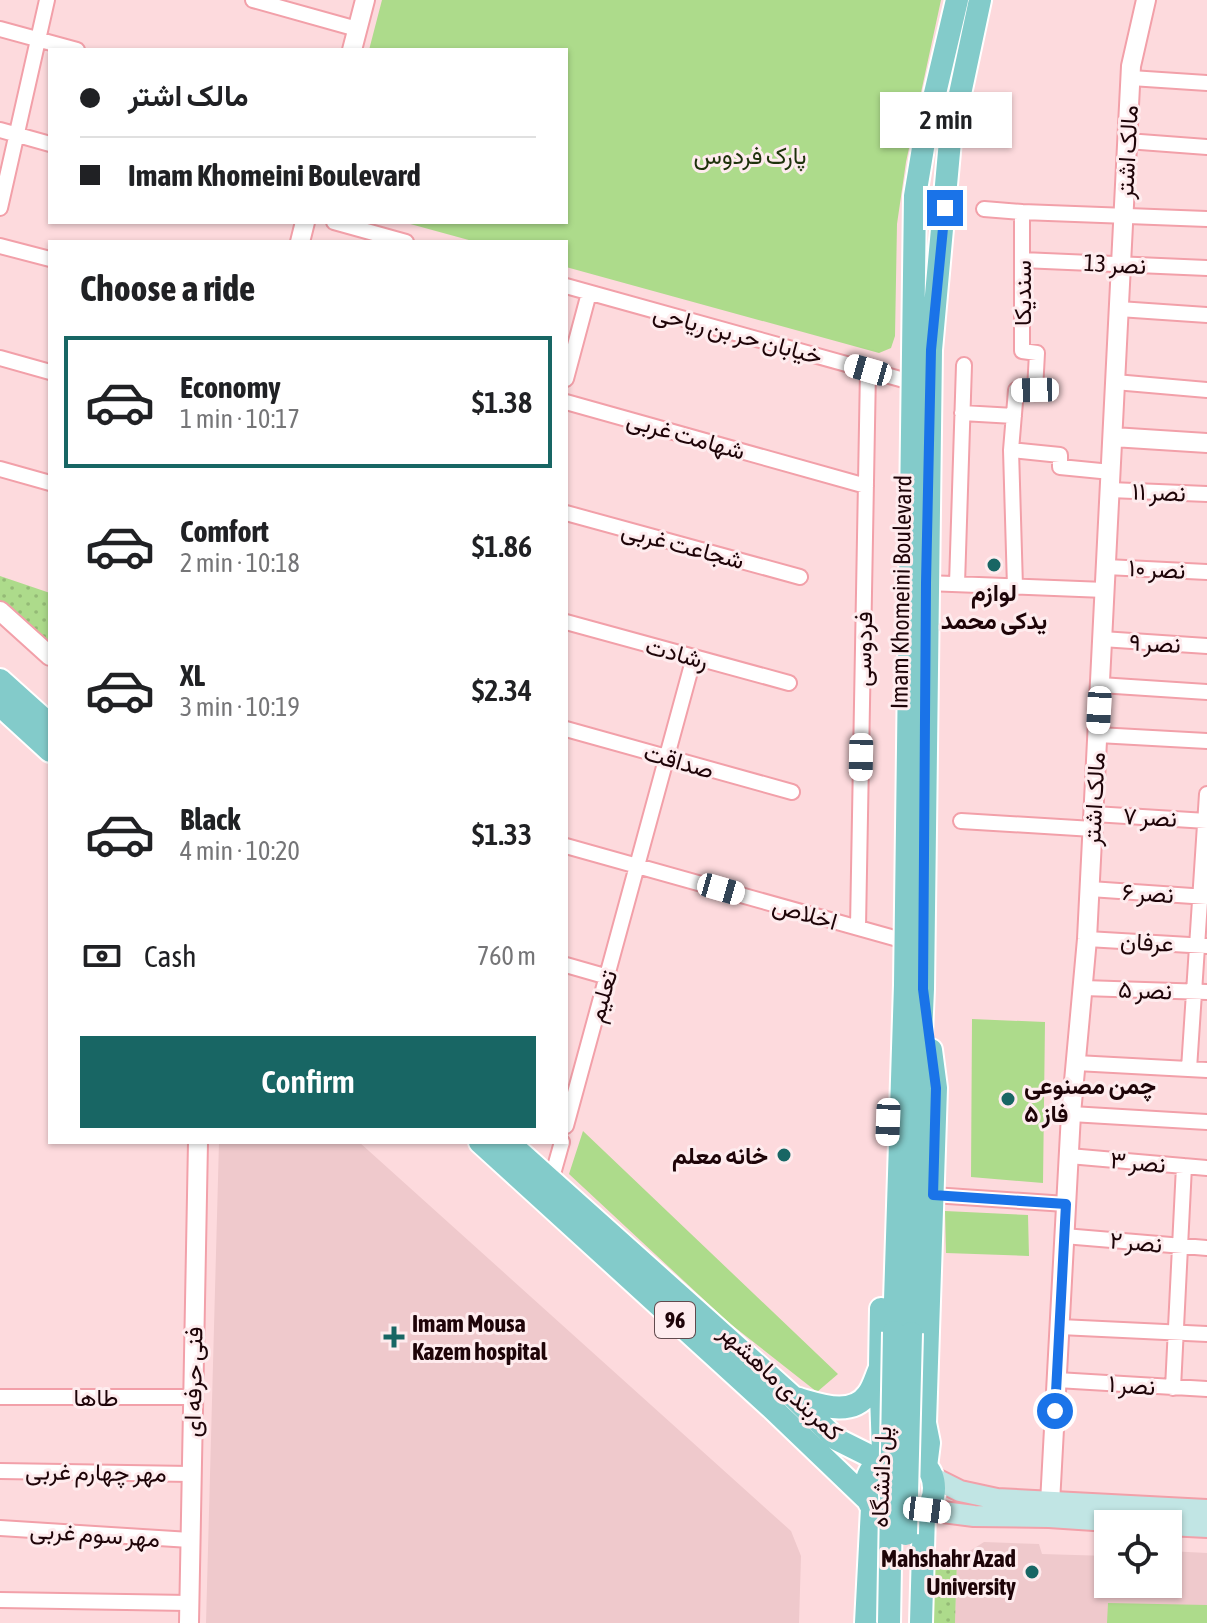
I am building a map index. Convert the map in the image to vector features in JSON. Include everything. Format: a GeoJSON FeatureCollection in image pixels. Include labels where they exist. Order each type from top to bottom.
{"type":"FeatureCollection","features":[{"type":"Feature","properties":{"kind":"main road","name":"Imam Khomeini Boulevard"},"geometry":{"type":"LineString","coordinates":[[914,987],[905,941],[915,196],[925,136],[957,0]]}},
{"type":"Feature","properties":{"kind":"main road","name":"Imam Khomeini Boulevard"},"geometry":{"type":"LineString","coordinates":[[903,1332],[931,350],[950,141],[980,0]]}},
{"type":"Feature","properties":{"kind":"main road"},"geometry":{"type":"LineString","coordinates":[[915,196],[931,201],[946,195]]}},
{"type":"Feature","properties":{"kind":"main road"},"geometry":{"type":"LineString","coordinates":[[914,227],[930,223],[943,231]]}},
{"type":"Feature","properties":{"kind":"main road"},"geometry":{"type":"LineString","coordinates":[[0,680],[48,723]]}},
{"type":"Feature","properties":{"kind":"main road"},"geometry":{"type":"LineString","coordinates":[[0,705],[48,749]]}},
{"type":"Feature","properties":{"kind":"main road"},"geometry":{"type":"LineString","coordinates":[[914,987],[936,1088],[927,1433],[929,1472],[934,1493],[925,1511],[921,1623]]}},
{"type":"Feature","properties":{"kind":"main road"},"geometry":{"type":"LineString","coordinates":[[866,1623],[870,1504],[866,1481],[882,1459],[880,1367],[890,1072],[914,987]]}},
{"type":"Feature","properties":{"kind":"main road","name":"کمربندی ماهشهر"},"geometry":{"type":"LineString","coordinates":[[482,1144],[833,1466],[870,1504]]}},
{"type":"Feature","properties":{"kind":"main road","name":"کمربندی ماهشهر"},"geometry":{"type":"LineString","coordinates":[[510,1144],[794,1398]]}},
{"type":"Feature","properties":{"kind":"main road","name":"پل دانشگاه"},"geometry":{"type":"LineString","coordinates":[[889,1623],[903,1332]]}},
{"type":"Feature","properties":{"kind":"main road","name":"پل دانشگاه"},"geometry":{"type":"LineString","coordinates":[[903,1332],[903,1623]]}},
{"type":"Feature","properties":{"kind":"main road"},"geometry":{"type":"LineString","coordinates":[[794,1398],[827,1407],[851,1407],[868,1395],[880,1367]]}},
{"type":"Feature","properties":{"kind":"main road","name":"96"},"geometry":{"type":"LineString","coordinates":[[794,1398],[836,1439],[882,1459],[906,1455],[929,1472]]}},
{"type":"Feature","properties":{"kind":"main road"},"geometry":{"type":"LineString","coordinates":[[881,1423],[889,1436],[903,1442],[927,1433]]}},
{"type":"Feature","properties":{"kind":"main road"},"geometry":{"type":"LineString","coordinates":[[927,1433],[970,1501]]}},
{"type":"Feature","properties":{"kind":"main road"},"geometry":{"type":"LineString","coordinates":[[833,1466],[840,1461],[848,1444]]}},
{"type":"Feature","properties":{"kind":"main road"},"geometry":{"type":"LineString","coordinates":[[929,1472],[970,1501],[1049,1517],[1094,1520]]}},
{"type":"Feature","properties":{"kind":"main road"},"geometry":{"type":"LineString","coordinates":[[925,1511],[970,1501],[1207,1510]]}},
{"type":"Feature","properties":{"kind":"main road","name":"96"},"geometry":{"type":"LineString","coordinates":[[870,1504],[886,1520],[895,1522],[912,1520],[925,1511]]}},
{"type":"Feature","properties":{"kind":"main road"},"geometry":{"type":"LineString","coordinates":[[1182,1526],[1207,1527]]}},
{"type":"Feature","properties":{"kind":"main road"},"geometry":{"type":"LineString","coordinates":[[868,1577],[880,1562],[898,1558],[914,1567],[922,1584]]}},
{"type":"Feature","properties":{"kind":"street"},"geometry":{"type":"LineString","coordinates":[[0,208],[47,0]]}},
{"type":"Feature","properties":{"kind":"street"},"geometry":{"type":"LineString","coordinates":[[253,0],[357,29]]}},
{"type":"Feature","properties":{"kind":"street"},"geometry":{"type":"LineString","coordinates":[[352,48],[365,0]]}},
{"type":"Feature","properties":{"kind":"street","name":"مالک اشتر"},"geometry":{"type":"LineString","coordinates":[[1050,1503],[1071,1114],[1090,889],[1131,78],[1146,0]]}},
{"type":"Feature","properties":{"kind":"street"},"geometry":{"type":"LineString","coordinates":[[0,29],[70,48]]}},
{"type":"Feature","properties":{"kind":"street"},"geometry":{"type":"LineString","coordinates":[[1131,78],[1207,83]]}},
{"type":"Feature","properties":{"kind":"street"},"geometry":{"type":"LineString","coordinates":[[0,130],[48,143]]}},
{"type":"Feature","properties":{"kind":"street"},"geometry":{"type":"LineString","coordinates":[[1127,141],[1207,147]]}},
{"type":"Feature","properties":{"kind":"street"},"geometry":{"type":"LineString","coordinates":[[984,209],[1207,219]]}},
{"type":"Feature","properties":{"kind":"street","name":"سندیکا"},"geometry":{"type":"LineString","coordinates":[[1015,587],[1011,450],[1016,390],[1035,390],[1037,353],[1022,351],[1022,212]]}},
{"type":"Feature","properties":{"kind":"street"},"geometry":{"type":"LineString","coordinates":[[341,224],[399,240]]}},
{"type":"Feature","properties":{"kind":"street"},"geometry":{"type":"LineString","coordinates":[[0,246],[48,258]]}},
{"type":"Feature","properties":{"kind":"street","name":"نصر 13"},"geometry":{"type":"LineString","coordinates":[[1022,260],[1207,268]]}},
{"type":"Feature","properties":{"kind":"street","name":"خیابان حر بن ریاحی"},"geometry":{"type":"LineString","coordinates":[[568,287],[911,382]]}},
{"type":"Feature","properties":{"kind":"street"},"geometry":{"type":"LineString","coordinates":[[568,372],[589,293]]}},
{"type":"Feature","properties":{"kind":"street"},"geometry":{"type":"LineString","coordinates":[[1119,309],[1207,315]]}},
{"type":"Feature","properties":{"kind":"street"},"geometry":{"type":"LineString","coordinates":[[0,358],[48,371]]}},
{"type":"Feature","properties":{"kind":"street"},"geometry":{"type":"LineString","coordinates":[[957,584],[964,365]]}},
{"type":"Feature","properties":{"kind":"street","name":"فردوسی"},"geometry":{"type":"LineString","coordinates":[[858,927],[868,370]]}},
{"type":"Feature","properties":{"kind":"street"},"geometry":{"type":"LineString","coordinates":[[1115,382],[1207,390]]}},
{"type":"Feature","properties":{"kind":"street","name":"شهامت غربی"},"geometry":{"type":"LineString","coordinates":[[568,403],[866,486]]}},
{"type":"Feature","properties":{"kind":"street"},"geometry":{"type":"LineString","coordinates":[[962,413],[1014,416]]}},
{"type":"Feature","properties":{"kind":"street"},"geometry":{"type":"LineString","coordinates":[[1113,437],[1207,443]]}},
{"type":"Feature","properties":{"kind":"street","name":"نصر ۱۱"},"geometry":{"type":"LineString","coordinates":[[1011,450],[1060,455],[1060,467],[1110,481],[1207,494]]}},
{"type":"Feature","properties":{"kind":"street"},"geometry":{"type":"LineString","coordinates":[[0,469],[48,482]]}},
{"type":"Feature","properties":{"kind":"street","name":"شجاعت غربی"},"geometry":{"type":"LineString","coordinates":[[568,514],[800,577]]}},
{"type":"Feature","properties":{"kind":"street","name":"نصر ۱۰"},"geometry":{"type":"LineString","coordinates":[[1106,567],[1207,572]]}},
{"type":"Feature","properties":{"kind":"street"},"geometry":{"type":"LineString","coordinates":[[926,583],[1105,590]]}},
{"type":"Feature","properties":{"kind":"street"},"geometry":{"type":"LineString","coordinates":[[0,611],[48,654]]}},
{"type":"Feature","properties":{"kind":"street","name":"رشادت"},"geometry":{"type":"LineString","coordinates":[[568,623],[789,683]]}},
{"type":"Feature","properties":{"kind":"street","name":"نصر ۹"},"geometry":{"type":"LineString","coordinates":[[1102,639],[1207,646]]}},
{"type":"Feature","properties":{"kind":"street","name":"تعلیم"},"geometry":{"type":"LineString","coordinates":[[568,1111],[573,1075],[608,977],[694,657]]}},
{"type":"Feature","properties":{"kind":"street"},"geometry":{"type":"LineString","coordinates":[[1100,685],[1207,692]]}},
{"type":"Feature","properties":{"kind":"street","name":"صداقت"},"geometry":{"type":"LineString","coordinates":[[568,730],[792,792]]}},
{"type":"Feature","properties":{"kind":"street"},"geometry":{"type":"LineString","coordinates":[[1098,735],[1207,741]]}},
{"type":"Feature","properties":{"kind":"street"},"geometry":{"type":"LineString","coordinates":[[1189,1069],[1201,992],[1207,794]]}},
{"type":"Feature","properties":{"kind":"street","name":"نصر ۷"},"geometry":{"type":"LineString","coordinates":[[961,821],[1206,821]]}},
{"type":"Feature","properties":{"kind":"street","name":"اخلاص"},"geometry":{"type":"LineString","coordinates":[[568,847],[905,941]]}},
{"type":"Feature","properties":{"kind":"street","name":"نصر ۶"},"geometry":{"type":"LineString","coordinates":[[1090,889],[1204,897]]}},
{"type":"Feature","properties":{"kind":"street","name":"عرفان"},"geometry":{"type":"LineString","coordinates":[[1087,939],[1202,946]]}},
{"type":"Feature","properties":{"kind":"street"},"geometry":{"type":"LineString","coordinates":[[568,966],[608,977]]}},
{"type":"Feature","properties":{"kind":"street","name":"نصر ۵"},"geometry":{"type":"LineString","coordinates":[[1083,988],[1201,992]]}},
{"type":"Feature","properties":{"kind":"street"},"geometry":{"type":"LineString","coordinates":[[1076,1063],[1207,1070]]}},
{"type":"Feature","properties":{"kind":"street"},"geometry":{"type":"LineString","coordinates":[[1071,1114],[1207,1122]]}},
{"type":"Feature","properties":{"kind":"street","name":"فنی حرفه ای"},"geometry":{"type":"LineString","coordinates":[[189,1623],[198,1144]]}},
{"type":"Feature","properties":{"kind":"street"},"geometry":{"type":"LineString","coordinates":[[551,1181],[561,1144]]}},
{"type":"Feature","properties":{"kind":"street","name":"نصر ۳"},"geometry":{"type":"LineString","coordinates":[[1069,1156],[1207,1168]]}},
{"type":"Feature","properties":{"kind":"street"},"geometry":{"type":"LineString","coordinates":[[1173,1388],[1184,1166]]}},
{"type":"Feature","properties":{"kind":"street"},"geometry":{"type":"LineString","coordinates":[[933,1195],[1066,1204]]}},
{"type":"Feature","properties":{"kind":"street","name":"نصر ۲"},"geometry":{"type":"LineString","coordinates":[[1064,1236],[1207,1248]]}},
{"type":"Feature","properties":{"kind":"street"},"geometry":{"type":"LineString","coordinates":[[1060,1327],[1207,1334]]}},
{"type":"Feature","properties":{"kind":"street","name":"نصر ۱"},"geometry":{"type":"LineString","coordinates":[[1057,1380],[1207,1389]]}},
{"type":"Feature","properties":{"kind":"street","name":"طاها"},"geometry":{"type":"LineString","coordinates":[[0,1397],[193,1397]]}},
{"type":"Feature","properties":{"kind":"street","name":"مهر چهارم غربی"},"geometry":{"type":"LineString","coordinates":[[0,1471],[191,1474]]}},
{"type":"Feature","properties":{"kind":"street","name":"مهر سوم غربی"},"geometry":{"type":"LineString","coordinates":[[0,1528],[190,1540]]}},
{"type":"Feature","properties":{"kind":"street"},"geometry":{"type":"LineString","coordinates":[[0,1600],[189,1603]]}},
{"type":"Feature","properties":{"kind":"shaded area","name":"Imam Mousa Kazem hospital"},"geometry":{"type":"Polygon","coordinates":[[[219,1144],[361,1144],[791,1531],[801,1556],[799,1623],[206,1623],[219,1144]]]}},
{"type":"Feature","properties":{"kind":"shaded area","name":"Mahshahr Azad University"},"geometry":{"type":"Polygon","coordinates":[[[984,1542],[1039,1544],[1042,1554],[1094,1556],[1094,1598],[1182,1598],[1182,1552],[1207,1553],[1207,1623],[955,1623],[957,1559],[984,1542]]]}},
{"type":"Feature","properties":{"kind":"green space","name":"پارک فردوس"},"geometry":{"type":"Polygon","coordinates":[[[382,0],[941,0],[906,162],[897,224],[895,336],[891,348],[879,353],[568,268],[568,240],[469,240],[410,224],[568,224],[568,48],[370,48],[382,0]]]}},
{"type":"Feature","properties":{"kind":"green space"},"geometry":{"type":"Polygon","coordinates":[[[0,576],[48,592],[48,643],[0,600],[0,576]]]}},
{"type":"Feature","properties":{"kind":"green space","name":"چمن مصنوعی فاز ۵"},"geometry":{"type":"Polygon","coordinates":[[[972,1019],[1045,1022],[1043,1183],[971,1177],[972,1019]]]}},
{"type":"Feature","properties":{"kind":"green space"},"geometry":{"type":"Polygon","coordinates":[[[583,1131],[838,1374],[817,1392],[728,1322],[569,1174],[583,1131]]]}},
{"type":"Feature","properties":{"kind":"green space"},"geometry":{"type":"Polygon","coordinates":[[[945,1211],[1028,1215],[1029,1256],[946,1253],[945,1211]]]}},
{"type":"Feature","properties":{"kind":"green space"},"geometry":{"type":"Polygon","coordinates":[[[957,1559],[955,1623],[932,1623],[935,1562],[957,1559]]]}},
{"type":"Feature","properties":{"kind":"green space"},"geometry":{"type":"Polygon","coordinates":[[[1108,1603],[1207,1605],[1207,1623],[1107,1623],[1108,1603]]]}},
{"type":"Feature","properties":{"kind":"place","name":"لوازم یدکی محمد"},"geometry":{"type":"Point","coordinates":[994,565]}},
{"type":"Feature","properties":{"kind":"place","name":"چمن مصنوعی فاز ۵"},"geometry":{"type":"Point","coordinates":[1008,1099]}},
{"type":"Feature","properties":{"kind":"place","name":"خانه معلم"},"geometry":{"type":"Point","coordinates":[784,1155]}},
{"type":"Feature","properties":{"kind":"place","name":"Imam Mousa Kazem hospital"},"geometry":{"type":"Point","coordinates":[394,1337]}},
{"type":"Feature","properties":{"kind":"place","name":"Mahshahr Azad University"},"geometry":{"type":"Point","coordinates":[1032,1572]}},
{"type":"Feature","properties":{"kind":"route"},"geometry":{"type":"LineString","coordinates":[[945,208],[931,350],[926,583],[923,989],[936,1088],[933,1195],[1066,1204],[1055,1411]]}}]}
